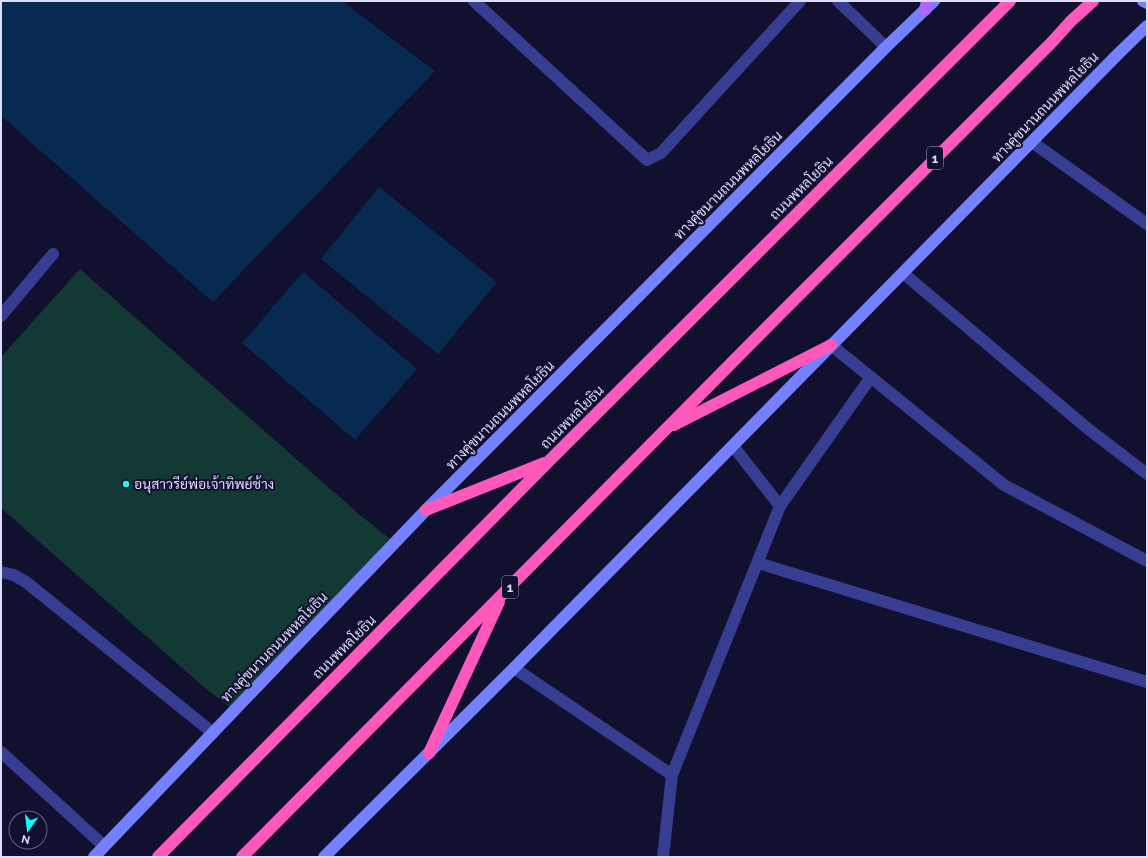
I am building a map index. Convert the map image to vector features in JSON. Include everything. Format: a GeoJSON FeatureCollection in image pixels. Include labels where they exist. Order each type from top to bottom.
{"type":"FeatureCollection","features":[{"type":"Feature","properties":{"kind":"highway","name":"ถนนพหลโยธิน"},"geometry":{"type":"LineString","coordinates":[[158,857],[549,461],[1010,1]]}},
{"type":"Feature","properties":{"kind":"highway","name":"1"},"geometry":{"type":"LineString","coordinates":[[242,857],[664,430],[1052,42],[1071,21],[1093,1]]}},
{"type":"Feature","properties":{"kind":"highway"},"geometry":{"type":"LineString","coordinates":[[664,430],[831,345]]}},
{"type":"Feature","properties":{"kind":"highway"},"geometry":{"type":"LineString","coordinates":[[426,510],[549,461]]}},
{"type":"Feature","properties":{"kind":"highway"},"geometry":{"type":"LineString","coordinates":[[429,753],[503,593]]}},
{"type":"Feature","properties":{"kind":"main road","name":"ทางคู่ขนานถนนพหลโยธิน"},"geometry":{"type":"LineString","coordinates":[[94,857],[426,510],[926,5],[934,1]]}},
{"type":"Feature","properties":{"kind":"main road"},"geometry":{"type":"LineString","coordinates":[[1143,1],[1147,3]]}},
{"type":"Feature","properties":{"kind":"main road","name":"ทางคู่ขนานถนนพหลโยธิน"},"geometry":{"type":"LineString","coordinates":[[324,857],[514,668],[1147,26]]}},
{"type":"Feature","properties":{"kind":"street"},"geometry":{"type":"LineString","coordinates":[[474,1],[647,160],[661,153],[800,1]]}},
{"type":"Feature","properties":{"kind":"street"},"geometry":{"type":"LineString","coordinates":[[838,1],[886,47]]}},
{"type":"Feature","properties":{"kind":"street"},"geometry":{"type":"LineString","coordinates":[[1032,142],[1147,224]]}},
{"type":"Feature","properties":{"kind":"street"},"geometry":{"type":"LineString","coordinates":[[1,316],[53,254]]}},
{"type":"Feature","properties":{"kind":"street"},"geometry":{"type":"LineString","coordinates":[[903,273],[1087,428],[1147,474]]}},
{"type":"Feature","properties":{"kind":"street"},"geometry":{"type":"LineString","coordinates":[[831,345],[1004,485],[1147,561]]}},
{"type":"Feature","properties":{"kind":"street"},"geometry":{"type":"LineString","coordinates":[[663,857],[672,775],[780,506],[871,377]]}},
{"type":"Feature","properties":{"kind":"street"},"geometry":{"type":"LineString","coordinates":[[733,446],[780,506]]}},
{"type":"Feature","properties":{"kind":"street"},"geometry":{"type":"LineString","coordinates":[[758,563],[1147,682]]}},
{"type":"Feature","properties":{"kind":"street"},"geometry":{"type":"LineString","coordinates":[[1,572],[14,575],[26,582],[213,733]]}},
{"type":"Feature","properties":{"kind":"street"},"geometry":{"type":"LineString","coordinates":[[514,668],[672,775]]}},
{"type":"Feature","properties":{"kind":"street"},"geometry":{"type":"LineString","coordinates":[[1,752],[104,846]]}},
{"type":"Feature","properties":{"kind":"green space"},"geometry":{"type":"Polygon","coordinates":[[[80,269],[360,515],[395,543],[234,710],[206,689],[1,508],[1,357],[80,269]]]}},
{"type":"Feature","properties":{"kind":"water"},"geometry":{"type":"Polygon","coordinates":[[[1,1],[342,1],[435,71],[213,302],[1,116],[1,1]]]}},
{"type":"Feature","properties":{"kind":"water"},"geometry":{"type":"Polygon","coordinates":[[[379,187],[497,282],[438,354],[321,259],[379,187]]]}},
{"type":"Feature","properties":{"kind":"water"},"geometry":{"type":"Polygon","coordinates":[[[303,272],[417,369],[355,440],[242,343],[303,272]]]}},
{"type":"Feature","properties":{"kind":"place","name":"อนุสาวรีย์พ่อเจ้าทิพย์ช้าง"},"geometry":{"type":"Point","coordinates":[126,484]}}]}
